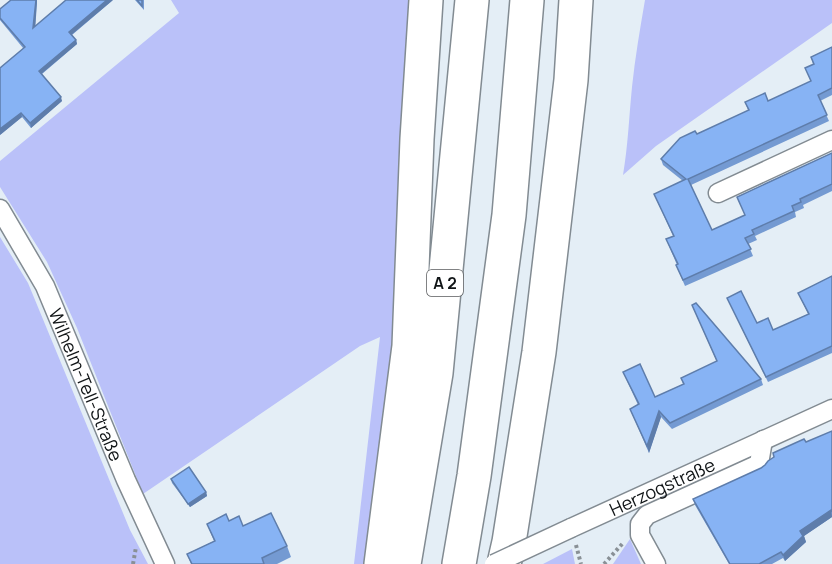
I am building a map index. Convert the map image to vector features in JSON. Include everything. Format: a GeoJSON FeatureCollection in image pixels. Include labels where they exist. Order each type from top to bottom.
{"type":"FeatureCollection","features":[{"type":"Feature","properties":{"kind":"highway"},"geometry":{"type":"LineString","coordinates":[[381,564],[409,346],[417,139],[426,0]]}},
{"type":"Feature","properties":{"kind":"highway","name":"A 2"},"geometry":{"type":"LineString","coordinates":[[404,564],[436,373],[472,0]]}},
{"type":"Feature","properties":{"kind":"highway"},"geometry":{"type":"LineString","coordinates":[[459,564],[474,476],[509,215],[527,0]]}},
{"type":"Feature","properties":{"kind":"highway"},"geometry":{"type":"LineString","coordinates":[[504,564],[539,352],[571,80],[576,0]]}},
{"type":"Feature","properties":{"kind":"highway"},"geometry":{"type":"LineString","coordinates":[[571,80],[598,0]]}},
{"type":"Feature","properties":{"kind":"street"},"geometry":{"type":"LineString","coordinates":[[718,193],[832,140]]}},
{"type":"Feature","properties":{"kind":"street","name":"Wilhelm-Tell-Straße"},"geometry":{"type":"LineString","coordinates":[[0,210],[45,286],[126,480],[165,564]]}},
{"type":"Feature","properties":{"kind":"street","name":"Herzogstraße"},"geometry":{"type":"LineString","coordinates":[[494,564],[832,409]]}},
{"type":"Feature","properties":{"kind":"street"},"geometry":{"type":"LineString","coordinates":[[656,564],[640,535],[640,524],[647,514],[759,464],[763,440]]}},
{"type":"Feature","properties":{"kind":"shaded area"},"geometry":{"type":"Polygon","coordinates":[[[171,0],[412,0],[391,401],[371,564],[354,564],[380,337],[360,346],[143,494],[77,328],[47,262],[0,187],[0,161],[179,13],[171,0]]]}},
{"type":"Feature","properties":{"kind":"shaded area"},"geometry":{"type":"Polygon","coordinates":[[[645,0],[832,0],[832,23],[656,146],[623,175],[633,76],[645,0]]]}},
{"type":"Feature","properties":{"kind":"shaded area"},"geometry":{"type":"Polygon","coordinates":[[[0,237],[28,283],[130,530],[148,564],[0,564],[0,237]]]}},
{"type":"Feature","properties":{"kind":"shaded area"},"geometry":{"type":"Polygon","coordinates":[[[630,539],[641,564],[613,564],[630,539]]]}},
{"type":"Feature","properties":{"kind":"shaded area"},"geometry":{"type":"Polygon","coordinates":[[[572,549],[575,564],[543,564],[572,549]]]}},
{"type":"Feature","properties":{"kind":"building"},"geometry":{"type":"Polygon","coordinates":[[[11,0],[36,0],[33,28],[66,0],[107,0],[69,32],[76,40],[39,71],[61,97],[30,123],[21,113],[0,129],[0,68],[25,47],[0,18],[0,9],[11,0]]]}},
{"type":"Feature","properties":{"kind":"building"},"geometry":{"type":"Polygon","coordinates":[[[832,47],[832,88],[818,95],[827,115],[688,179],[712,230],[745,215],[737,197],[832,153],[832,184],[800,199],[801,202],[792,206],[794,211],[752,230],[754,234],[745,238],[751,249],[683,280],[666,239],[674,236],[654,194],[686,179],[661,159],[680,138],[695,131],[697,134],[749,110],[745,102],[765,93],[768,101],[811,81],[805,68],[814,64],[811,57],[832,47]]]}},
{"type":"Feature","properties":{"kind":"building"},"geometry":{"type":"Polygon","coordinates":[[[832,276],[832,346],[766,377],[727,298],[741,291],[757,323],[768,318],[773,330],[809,314],[798,293],[832,276]]]}},
{"type":"Feature","properties":{"kind":"building"},"geometry":{"type":"Polygon","coordinates":[[[696,303],[761,379],[670,423],[659,411],[647,446],[630,409],[639,404],[623,372],[640,364],[655,397],[684,384],[681,378],[717,361],[692,305],[696,303]]]}},
{"type":"Feature","properties":{"kind":"building"},"geometry":{"type":"Polygon","coordinates":[[[832,431],[832,512],[831,510],[800,531],[803,536],[783,555],[781,552],[759,564],[730,564],[693,499],[761,468],[774,457],[773,453],[804,439],[806,442],[832,431]]]}},
{"type":"Feature","properties":{"kind":"building"},"geometry":{"type":"Polygon","coordinates":[[[189,467],[206,492],[188,504],[171,479],[189,467]]]}},
{"type":"Feature","properties":{"kind":"building"},"geometry":{"type":"Polygon","coordinates":[[[271,513],[287,546],[262,558],[264,564],[192,564],[187,554],[215,541],[207,524],[226,514],[229,521],[239,516],[243,526],[271,513]]]}}]}
